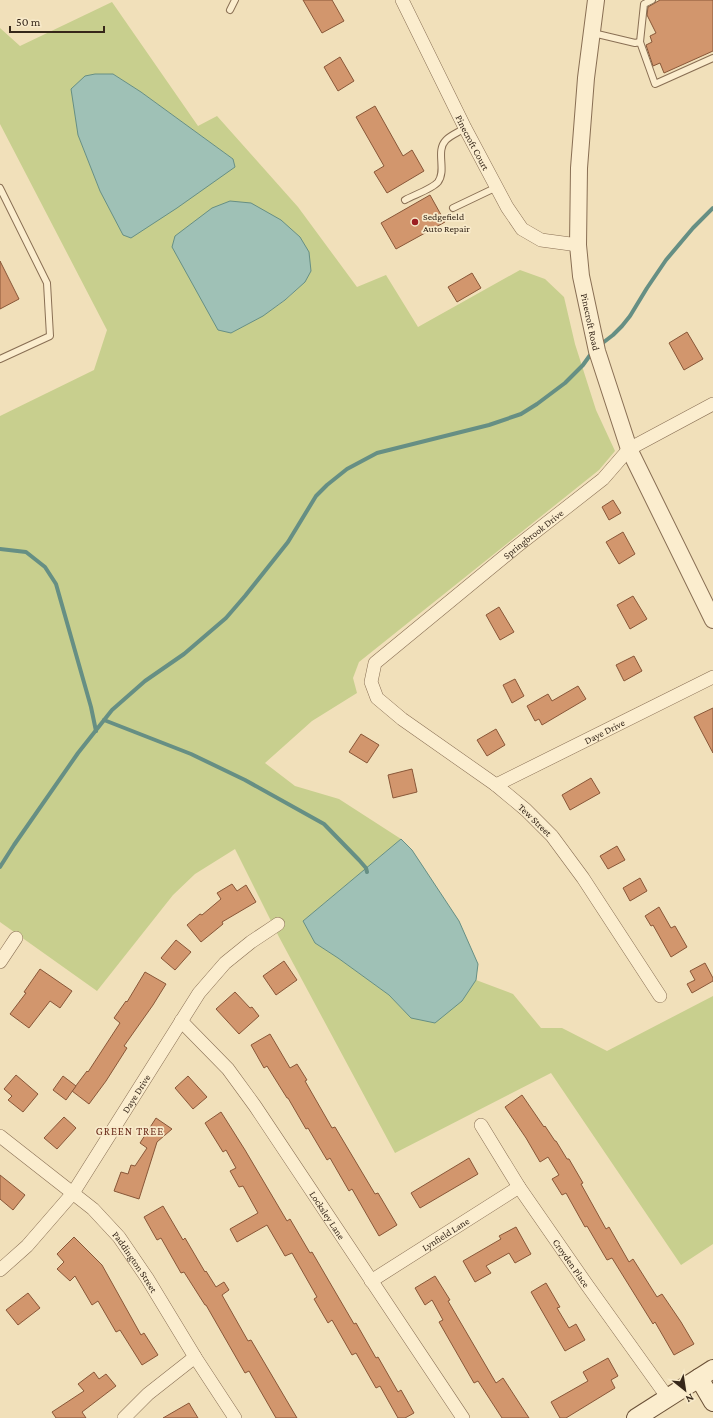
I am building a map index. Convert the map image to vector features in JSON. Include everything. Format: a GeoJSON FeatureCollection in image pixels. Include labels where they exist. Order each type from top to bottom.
{"type":"FeatureCollection","features":[{"type":"Feature","properties":{"kind":"main road"},"geometry":{"type":"LineString","coordinates":[[636,1418],[706,1373],[713,1402]]}},
{"type":"Feature","properties":{"kind":"street","name":"Pinecroft Court"},"geometry":{"type":"LineString","coordinates":[[402,0],[465,128],[507,207],[522,229],[540,240],[578,245]]}},
{"type":"Feature","properties":{"kind":"street","name":"Pinecroft Road"},"geometry":{"type":"LineString","coordinates":[[596,0],[586,78],[579,168],[578,245],[581,276],[597,351],[629,449],[713,620]]}},
{"type":"Feature","properties":{"kind":"street","name":"Springbrook Drive"},"geometry":{"type":"LineString","coordinates":[[371,682],[375,663],[603,479],[629,449],[713,404]]}},
{"type":"Feature","properties":{"kind":"street","name":"Daye Drive"},"geometry":{"type":"LineString","coordinates":[[496,785],[713,677]]}},
{"type":"Feature","properties":{"kind":"street","name":"Tew Street"},"geometry":{"type":"LineString","coordinates":[[371,682],[377,698],[402,719],[496,785],[526,810],[552,836],[583,878],[660,996]]}},
{"type":"Feature","properties":{"kind":"street","name":"Daye Drive"},"geometry":{"type":"LineString","coordinates":[[0,1270],[27,1246],[73,1193],[199,993],[226,963],[251,942],[278,924]]}},
{"type":"Feature","properties":{"kind":"street"},"geometry":{"type":"LineString","coordinates":[[0,962],[16,938]]}},
{"type":"Feature","properties":{"kind":"street","name":"Locksley Lane"},"geometry":{"type":"LineString","coordinates":[[181,1021],[228,1069],[463,1418]]}},
{"type":"Feature","properties":{"kind":"street","name":"Croyden Place"},"geometry":{"type":"LineString","coordinates":[[481,1125],[519,1187],[668,1398]]}},
{"type":"Feature","properties":{"kind":"street","name":"Paddington Street"},"geometry":{"type":"LineString","coordinates":[[0,1136],[93,1209],[119,1237],[147,1278],[195,1357],[235,1418]]}},
{"type":"Feature","properties":{"kind":"street","name":"Lynfield Lane"},"geometry":{"type":"LineString","coordinates":[[371,1281],[519,1187]]}},
{"type":"Feature","properties":{"kind":"street"},"geometry":{"type":"LineString","coordinates":[[124,1418],[148,1394],[195,1357]]}},
{"type":"Feature","properties":{"kind":"lane"},"geometry":{"type":"LineString","coordinates":[[230,10],[235,0]]}},
{"type":"Feature","properties":{"kind":"lane"},"geometry":{"type":"LineString","coordinates":[[652,0],[644,4],[640,42],[655,84],[713,58]]}},
{"type":"Feature","properties":{"kind":"lane"},"geometry":{"type":"LineString","coordinates":[[592,33],[635,43],[640,42]]}},
{"type":"Feature","properties":{"kind":"lane"},"geometry":{"type":"LineString","coordinates":[[405,200],[434,185],[438,181],[441,176],[443,144],[447,139],[465,128]]}},
{"type":"Feature","properties":{"kind":"lane"},"geometry":{"type":"LineString","coordinates":[[453,208],[496,187]]}},
{"type":"Feature","properties":{"kind":"lane"},"geometry":{"type":"LineString","coordinates":[[0,188],[47,283],[50,336],[0,358]]}},
{"type":"Feature","properties":{"kind":"green space"},"geometry":{"type":"Polygon","coordinates":[[[112,2],[198,126],[217,116],[298,207],[357,287],[386,275],[418,327],[520,270],[545,279],[564,297],[575,344],[596,410],[615,451],[599,470],[359,662],[353,678],[357,693],[312,721],[265,763],[295,786],[339,799],[401,839],[303,921],[315,943],[389,995],[411,1018],[462,1001],[476,980],[513,994],[541,1028],[562,1028],[607,1051],[713,996],[713,1244],[681,1265],[551,1073],[395,1153],[279,937],[235,849],[195,874],[173,895],[97,991],[0,922],[0,416],[94,370],[107,330],[0,124],[0,28],[20,46],[112,2]],[[95,74],[78,135],[100,191],[124,235],[235,167],[233,159],[141,92],[113,74],[95,74]],[[311,271],[231,333],[265,314],[286,300],[304,282],[311,271]]]}},
{"type":"Feature","properties":{"kind":"water"},"geometry":{"type":"Polygon","coordinates":[[[95,74],[113,74],[141,92],[233,159],[235,167],[131,238],[123,235],[100,191],[78,135],[71,89],[85,76],[95,74]]]}},
{"type":"Feature","properties":{"kind":"water"},"geometry":{"type":"Polygon","coordinates":[[[230,201],[251,203],[281,220],[300,237],[309,252],[311,271],[305,282],[285,300],[263,316],[231,333],[218,330],[172,247],[175,236],[212,208],[230,201]]]}},
{"type":"Feature","properties":{"kind":"water"},"geometry":{"type":"Polygon","coordinates":[[[401,839],[412,850],[459,921],[478,964],[476,980],[462,1001],[435,1023],[411,1018],[389,995],[315,943],[303,921],[401,839]]]}},
{"type":"Feature","properties":{"kind":"building"},"geometry":{"type":"Polygon","coordinates":[[[303,0],[332,0],[344,21],[322,33],[303,0]]]}},
{"type":"Feature","properties":{"kind":"building"},"geometry":{"type":"Polygon","coordinates":[[[660,0],[713,0],[713,51],[664,73],[660,63],[653,66],[646,45],[652,42],[650,36],[656,33],[647,15],[648,7],[660,0]]]}},
{"type":"Feature","properties":{"kind":"building"},"geometry":{"type":"Polygon","coordinates":[[[340,57],[354,81],[338,91],[324,67],[340,57]]]}},
{"type":"Feature","properties":{"kind":"building"},"geometry":{"type":"Polygon","coordinates":[[[375,106],[403,156],[412,150],[424,171],[387,193],[374,172],[384,166],[356,117],[375,106]]]}},
{"type":"Feature","properties":{"kind":"building"},"geometry":{"type":"Polygon","coordinates":[[[430,195],[445,222],[396,249],[381,223],[430,195]]]}},
{"type":"Feature","properties":{"kind":"building"},"geometry":{"type":"Polygon","coordinates":[[[0,261],[19,299],[0,309],[0,261]]]}},
{"type":"Feature","properties":{"kind":"building"},"geometry":{"type":"Polygon","coordinates":[[[472,273],[481,288],[457,302],[448,287],[472,273]]]}},
{"type":"Feature","properties":{"kind":"building"},"geometry":{"type":"Polygon","coordinates":[[[687,332],[703,359],[684,370],[669,343],[687,332]]]}},
{"type":"Feature","properties":{"kind":"building"},"geometry":{"type":"Polygon","coordinates":[[[613,500],[621,513],[609,520],[602,507],[613,500]]]}},
{"type":"Feature","properties":{"kind":"building"},"geometry":{"type":"Polygon","coordinates":[[[623,532],[635,554],[619,564],[606,542],[623,532]]]}},
{"type":"Feature","properties":{"kind":"building"},"geometry":{"type":"Polygon","coordinates":[[[633,596],[647,619],[630,629],[617,605],[633,596]]]}},
{"type":"Feature","properties":{"kind":"building"},"geometry":{"type":"Polygon","coordinates":[[[499,607],[514,632],[500,640],[486,615],[499,607]]]}},
{"type":"Feature","properties":{"kind":"building"},"geometry":{"type":"Polygon","coordinates":[[[634,656],[642,671],[624,681],[616,665],[634,656]]]}},
{"type":"Feature","properties":{"kind":"building"},"geometry":{"type":"Polygon","coordinates":[[[515,679],[524,696],[512,703],[503,685],[515,679]]]}},
{"type":"Feature","properties":{"kind":"building"},"geometry":{"type":"Polygon","coordinates":[[[578,686],[586,699],[542,725],[539,719],[535,721],[527,706],[548,694],[552,701],[578,686]]]}},
{"type":"Feature","properties":{"kind":"building"},"geometry":{"type":"Polygon","coordinates":[[[713,708],[713,753],[694,717],[713,708]]]}},
{"type":"Feature","properties":{"kind":"building"},"geometry":{"type":"Polygon","coordinates":[[[496,729],[505,745],[487,756],[477,740],[496,729]]]}},
{"type":"Feature","properties":{"kind":"building"},"geometry":{"type":"Polygon","coordinates":[[[361,734],[379,745],[367,763],[349,752],[361,734]]]}},
{"type":"Feature","properties":{"kind":"building"},"geometry":{"type":"Polygon","coordinates":[[[412,769],[417,792],[393,798],[388,775],[412,769]]]}},
{"type":"Feature","properties":{"kind":"building"},"geometry":{"type":"Polygon","coordinates":[[[591,778],[600,793],[570,810],[562,795],[591,778]]]}},
{"type":"Feature","properties":{"kind":"building"},"geometry":{"type":"Polygon","coordinates":[[[617,846],[625,860],[608,869],[600,856],[617,846]]]}},
{"type":"Feature","properties":{"kind":"building"},"geometry":{"type":"Polygon","coordinates":[[[640,878],[647,891],[630,901],[623,888],[640,878]]]}},
{"type":"Feature","properties":{"kind":"building"},"geometry":{"type":"Polygon","coordinates":[[[232,884],[237,891],[246,885],[256,902],[222,922],[223,924],[201,942],[187,925],[221,899],[217,893],[232,884]]]}},
{"type":"Feature","properties":{"kind":"building"},"geometry":{"type":"Polygon","coordinates":[[[659,907],[671,928],[675,926],[687,947],[671,957],[653,925],[651,926],[645,916],[659,907]]]}},
{"type":"Feature","properties":{"kind":"building"},"geometry":{"type":"Polygon","coordinates":[[[176,940],[191,952],[175,970],[161,958],[176,940]]]}},
{"type":"Feature","properties":{"kind":"building"},"geometry":{"type":"Polygon","coordinates":[[[284,961],[297,980],[276,995],[263,976],[284,961]]]}},
{"type":"Feature","properties":{"kind":"building"},"geometry":{"type":"Polygon","coordinates":[[[705,963],[713,978],[713,981],[692,993],[687,984],[695,980],[690,971],[705,963]]]}},
{"type":"Feature","properties":{"kind":"building"},"geometry":{"type":"Polygon","coordinates":[[[40,969],[72,991],[60,1008],[50,1001],[29,1028],[10,1014],[26,993],[24,992],[40,969]]]}},
{"type":"Feature","properties":{"kind":"building"},"geometry":{"type":"Polygon","coordinates":[[[145,972],[166,984],[124,1046],[127,1048],[106,1081],[89,1104],[72,1091],[87,1071],[88,1072],[120,1023],[114,1018],[126,1001],[127,1002],[145,972]]]}},
{"type":"Feature","properties":{"kind":"building"},"geometry":{"type":"Polygon","coordinates":[[[235,992],[250,1008],[252,1007],[259,1016],[239,1034],[216,1009],[235,992]]]}},
{"type":"Feature","properties":{"kind":"building"},"geometry":{"type":"Polygon","coordinates":[[[270,1034],[290,1068],[297,1064],[332,1128],[335,1127],[375,1194],[378,1193],[397,1225],[379,1236],[352,1189],[349,1191],[330,1158],[327,1160],[308,1128],[306,1129],[267,1066],[264,1068],[251,1045],[270,1034]]]}},
{"type":"Feature","properties":{"kind":"building"},"geometry":{"type":"Polygon","coordinates":[[[16,1075],[38,1094],[23,1112],[8,1100],[12,1096],[4,1089],[16,1075]]]}},
{"type":"Feature","properties":{"kind":"building"},"geometry":{"type":"Polygon","coordinates":[[[63,1076],[76,1086],[66,1100],[53,1090],[63,1076]]]}},
{"type":"Feature","properties":{"kind":"building"},"geometry":{"type":"Polygon","coordinates":[[[188,1076],[207,1097],[193,1109],[175,1088],[188,1076]]]}},
{"type":"Feature","properties":{"kind":"building"},"geometry":{"type":"Polygon","coordinates":[[[522,1095],[544,1127],[545,1126],[556,1141],[567,1159],[569,1159],[606,1229],[609,1227],[629,1262],[633,1259],[657,1297],[662,1294],[694,1344],[674,1355],[655,1322],[653,1324],[612,1258],[607,1260],[587,1226],[585,1227],[566,1193],[562,1195],[552,1179],[559,1175],[548,1157],[540,1162],[505,1107],[522,1095]]]}},
{"type":"Feature","properties":{"kind":"building"},"geometry":{"type":"Polygon","coordinates":[[[221,1112],[287,1221],[290,1219],[310,1253],[312,1252],[354,1324],[356,1323],[376,1358],[378,1357],[398,1392],[401,1390],[414,1413],[405,1418],[398,1418],[380,1386],[376,1388],[356,1353],[352,1355],[332,1320],[328,1323],[314,1299],[317,1297],[292,1253],[285,1256],[267,1225],[237,1242],[230,1229],[258,1213],[243,1186],[239,1187],[230,1171],[236,1168],[226,1150],[223,1152],[205,1123],[221,1112]]]}},
{"type":"Feature","properties":{"kind":"building"},"geometry":{"type":"Polygon","coordinates":[[[64,1117],[76,1128],[57,1149],[44,1138],[64,1117]]]}},
{"type":"Feature","properties":{"kind":"building"},"geometry":{"type":"Polygon","coordinates":[[[156,1118],[172,1129],[157,1142],[139,1199],[114,1191],[121,1172],[128,1174],[131,1165],[135,1166],[147,1148],[140,1143],[156,1118]]]}},
{"type":"Feature","properties":{"kind":"building"},"geometry":{"type":"Polygon","coordinates":[[[469,1158],[478,1174],[420,1208],[411,1193],[469,1158]]]}},
{"type":"Feature","properties":{"kind":"building"},"geometry":{"type":"Polygon","coordinates":[[[0,1175],[25,1195],[13,1210],[0,1199],[0,1175]]]}},
{"type":"Feature","properties":{"kind":"building"},"geometry":{"type":"Polygon","coordinates":[[[163,1206],[183,1240],[185,1238],[205,1272],[206,1271],[216,1287],[224,1282],[229,1290],[222,1295],[248,1341],[251,1340],[297,1418],[276,1418],[249,1371],[245,1373],[206,1305],[184,1272],[181,1273],[161,1238],[157,1240],[144,1217],[163,1206]]]}},
{"type":"Feature","properties":{"kind":"building"},"geometry":{"type":"Polygon","coordinates":[[[516,1227],[531,1254],[515,1263],[509,1253],[486,1266],[491,1273],[475,1282],[463,1261],[501,1239],[499,1236],[516,1227]]]}},
{"type":"Feature","properties":{"kind":"building"},"geometry":{"type":"Polygon","coordinates":[[[74,1237],[102,1265],[141,1335],[144,1333],[158,1355],[142,1365],[120,1330],[116,1332],[98,1301],[92,1305],[75,1276],[70,1281],[57,1269],[64,1262],[57,1254],[74,1237]]]}},
{"type":"Feature","properties":{"kind":"building"},"geometry":{"type":"Polygon","coordinates":[[[435,1276],[496,1383],[503,1378],[529,1418],[502,1418],[478,1381],[474,1383],[439,1322],[443,1320],[432,1300],[425,1305],[415,1288],[435,1276]]]}},
{"type":"Feature","properties":{"kind":"building"},"geometry":{"type":"Polygon","coordinates":[[[546,1283],[560,1307],[557,1308],[569,1328],[576,1324],[585,1340],[565,1351],[531,1292],[546,1283]]]}},
{"type":"Feature","properties":{"kind":"building"},"geometry":{"type":"Polygon","coordinates":[[[28,1293],[40,1308],[18,1325],[6,1310],[28,1293]]]}},
{"type":"Feature","properties":{"kind":"building"},"geometry":{"type":"Polygon","coordinates":[[[608,1358],[618,1376],[611,1380],[615,1388],[566,1418],[560,1418],[551,1402],[588,1381],[583,1372],[608,1358]]]}},
{"type":"Feature","properties":{"kind":"building"},"geometry":{"type":"Polygon","coordinates":[[[94,1372],[99,1379],[106,1374],[116,1386],[82,1412],[86,1418],[56,1418],[52,1412],[84,1391],[78,1384],[94,1372]]]}},
{"type":"Feature","properties":{"kind":"building"},"geometry":{"type":"Polygon","coordinates":[[[189,1403],[198,1418],[163,1418],[189,1403]]]}},
{"type":"Feature","properties":{"kind":"waterway"},"geometry":{"type":"LineString","coordinates":[[600,345],[622,326],[666,260],[693,228],[713,208]]}},
{"type":"Feature","properties":{"kind":"waterway"},"geometry":{"type":"LineString","coordinates":[[0,867],[78,753],[112,710],[145,681],[184,654],[226,618],[288,542],[316,496],[327,485],[347,469],[377,453],[489,425],[521,414],[565,383],[583,365],[593,351]]}},
{"type":"Feature","properties":{"kind":"waterway"},"geometry":{"type":"LineString","coordinates":[[0,549],[26,552],[45,567],[56,584],[91,707],[96,731]]}},
{"type":"Feature","properties":{"kind":"waterway"},"geometry":{"type":"LineString","coordinates":[[104,720],[191,754],[245,780],[324,824],[359,860],[366,868],[367,872]]}},
{"type":"Feature","properties":{"kind":"place","name":"Sedgefield Auto Repair"},"geometry":{"type":"Point","coordinates":[415,222]}},
{"type":"Feature","properties":{"kind":"district","name":"GREEN TREE"},"geometry":{"type":"Point","coordinates":[130,1131]}}]}
